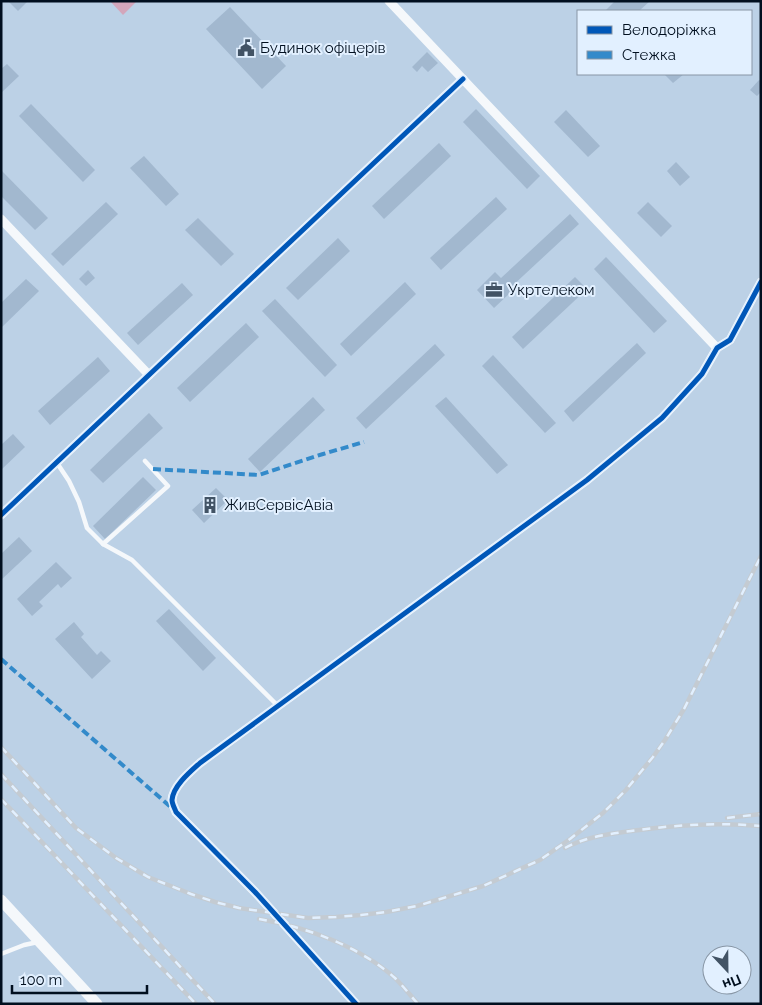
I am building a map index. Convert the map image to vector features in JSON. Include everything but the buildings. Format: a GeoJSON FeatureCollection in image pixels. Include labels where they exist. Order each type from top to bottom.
{"type":"FeatureCollection","features":[{"type":"Feature","properties":{"kind":"street"},"geometry":{"type":"LineString","coordinates":[[391,2],[717,348]]}},
{"type":"Feature","properties":{"kind":"street"},"geometry":{"type":"LineString","coordinates":[[1,515],[463,79]]}},
{"type":"Feature","properties":{"kind":"street"},"geometry":{"type":"LineString","coordinates":[[1,219],[149,374]]}},
{"type":"Feature","properties":{"kind":"street"},"geometry":{"type":"LineString","coordinates":[[356,1004],[256,892],[176,812],[172,801],[175,790],[200,763],[587,480],[662,418],[702,374],[717,348],[730,340],[761,282]]}},
{"type":"Feature","properties":{"kind":"street"},"geometry":{"type":"LineString","coordinates":[[1,900],[97,1004]]}},
{"type":"Feature","properties":{"kind":"lane"},"geometry":{"type":"LineString","coordinates":[[103,544],[168,486],[145,461]]}},
{"type":"Feature","properties":{"kind":"lane"},"geometry":{"type":"LineString","coordinates":[[56,463],[69,481],[87,528],[103,544],[132,560],[278,706]]}},
{"type":"Feature","properties":{"kind":"lane"},"geometry":{"type":"LineString","coordinates":[[1,954],[24,945],[40,942]]}},
{"type":"Feature","properties":{"kind":"shaded area"},"geometry":{"type":"Polygon","coordinates":[[[110,1],[137,1],[123,15],[110,1]]]}},
{"type":"Feature","properties":{"kind":"railway"},"geometry":{"type":"LineString","coordinates":[[1,747],[76,828],[116,858],[148,877],[191,894],[239,908],[308,918],[361,915],[417,906],[483,886],[540,860],[603,813],[626,790],[653,757],[684,709],[761,556]]}},
{"type":"Feature","properties":{"kind":"railway"},"geometry":{"type":"LineString","coordinates":[[1,774],[215,1004]]}},
{"type":"Feature","properties":{"kind":"railway"},"geometry":{"type":"LineString","coordinates":[[1,799],[196,1004]]}},
{"type":"Feature","properties":{"kind":"railway"},"geometry":{"type":"LineString","coordinates":[[727,818],[761,814]]}},
{"type":"Feature","properties":{"kind":"railway"},"geometry":{"type":"LineString","coordinates":[[565,848],[597,836],[647,829],[712,824],[761,826]]}},
{"type":"Feature","properties":{"kind":"railway"},"geometry":{"type":"LineString","coordinates":[[259,919],[295,927],[349,947],[395,978],[418,1004]]}},
{"type":"Feature","properties":{"kind":"marked path"},"geometry":{"type":"LineString","coordinates":[[153,469],[259,475],[364,442]]}},
{"type":"Feature","properties":{"kind":"marked path"},"geometry":{"type":"LineString","coordinates":[[1,659],[173,809]]}},
{"type":"Feature","properties":{"kind":"cycle path"},"geometry":{"type":"LineString","coordinates":[[1,515],[463,79]]}},
{"type":"Feature","properties":{"kind":"cycle path"},"geometry":{"type":"LineString","coordinates":[[356,1004],[255,892],[176,812],[172,800],[175,790],[200,763],[587,480],[662,418],[702,374],[717,348],[730,340],[761,282]]}},
{"type":"Feature","properties":{"kind":"place","name":"Будинок офіцерів"},"geometry":{"type":"Point","coordinates":[246,48]}},
{"type":"Feature","properties":{"kind":"place","name":"Укртелеком"},"geometry":{"type":"Point","coordinates":[494,290]}},
{"type":"Feature","properties":{"kind":"place","name":"ЖивСервісАвіа"},"geometry":{"type":"Point","coordinates":[210,505]}}]}
